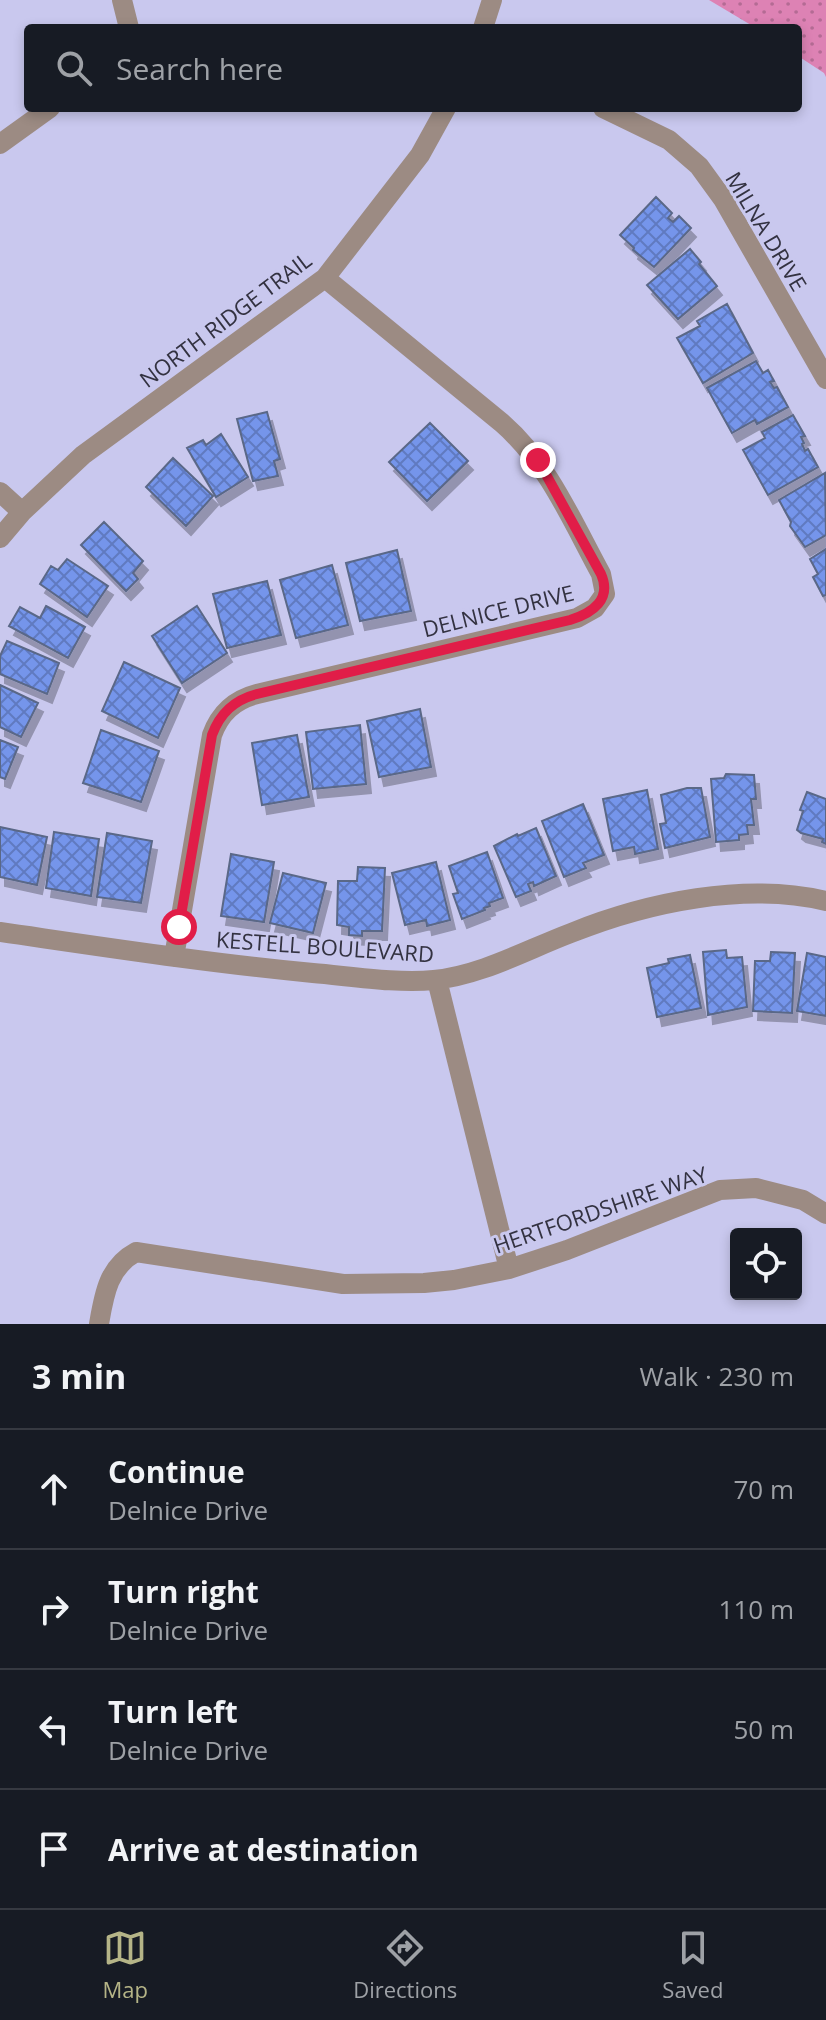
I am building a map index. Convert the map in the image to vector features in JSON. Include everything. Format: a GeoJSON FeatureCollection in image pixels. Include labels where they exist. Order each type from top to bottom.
{"type":"FeatureCollection","features":[{"type":"Feature","properties":{"kind":"street"},"geometry":{"type":"LineString","coordinates":[[122,0],[128,24]]}},
{"type":"Feature","properties":{"kind":"street"},"geometry":{"type":"LineString","coordinates":[[484,24],[492,0]]}},
{"type":"Feature","properties":{"kind":"street"},"geometry":{"type":"LineString","coordinates":[[0,144],[44,112]]}},
{"type":"Feature","properties":{"kind":"street","name":"NORTH RIDGE TRAIL"},"geometry":{"type":"LineString","coordinates":[[0,538],[22,512],[83,455],[325,278],[420,155],[444,112]]}},
{"type":"Feature","properties":{"kind":"street","name":"MILNA DRIVE"},"geometry":{"type":"LineString","coordinates":[[611,112],[669,140],[699,166],[723,199],[826,379]]}},
{"type":"Feature","properties":{"kind":"street","name":"DELNICE DRIVE"},"geometry":{"type":"LineString","coordinates":[[174,957],[212,735],[220,717],[232,705],[257,694],[577,618],[595,608],[605,594],[601,574],[543,468],[528,448],[506,425],[325,278]]}},
{"type":"Feature","properties":{"kind":"street"},"geometry":{"type":"LineString","coordinates":[[0,492],[22,512]]}},
{"type":"Feature","properties":{"kind":"street","name":"KESTELL BOULEVARD"},"geometry":{"type":"LineString","coordinates":[[0,932],[174,957],[338,975],[437,980],[474,971],[623,914],[672,901],[720,896],[799,895],[826,901]]}},
{"type":"Feature","properties":{"kind":"street"},"geometry":{"type":"LineString","coordinates":[[437,980],[509,1269]]}},
{"type":"Feature","properties":{"kind":"street","name":"HERTFORDSHIRE WAY"},"geometry":{"type":"LineString","coordinates":[[99,1324],[104,1296],[114,1271],[136,1252],[343,1284],[454,1280],[509,1269],[567,1250],[720,1190],[756,1188],[803,1200],[826,1214]]}},
{"type":"Feature","properties":{"kind":"shaded area"},"geometry":{"type":"Polygon","coordinates":[[[709,0],[826,0],[826,77],[802,59],[802,24],[749,24],[709,0]]]}},
{"type":"Feature","properties":{"kind":"building"},"geometry":{"type":"Polygon","coordinates":[[[656,197],[672,213],[668,218],[673,222],[679,216],[691,228],[654,267],[620,235],[656,197]]]}},
{"type":"Feature","properties":{"kind":"building"},"geometry":{"type":"Polygon","coordinates":[[[690,249],[717,286],[678,319],[647,285],[690,249]]]}},
{"type":"Feature","properties":{"kind":"building"},"geometry":{"type":"Polygon","coordinates":[[[727,304],[753,353],[703,383],[677,338],[700,326],[697,321],[727,304]]]}},
{"type":"Feature","properties":{"kind":"building"},"geometry":{"type":"Polygon","coordinates":[[[756,361],[763,373],[768,370],[774,381],[770,382],[774,388],[777,387],[788,407],[732,433],[707,388],[756,361]]]}},
{"type":"Feature","properties":{"kind":"building"},"geometry":{"type":"Polygon","coordinates":[[[267,412],[280,459],[274,461],[278,476],[253,481],[237,419],[267,412]]]}},
{"type":"Feature","properties":{"kind":"building"},"geometry":{"type":"Polygon","coordinates":[[[793,415],[805,436],[801,437],[805,451],[808,449],[818,467],[768,495],[743,450],[765,438],[762,432],[793,415]]]}},
{"type":"Feature","properties":{"kind":"building"},"geometry":{"type":"Polygon","coordinates":[[[430,423],[468,461],[427,501],[389,462],[430,423]]]}},
{"type":"Feature","properties":{"kind":"building"},"geometry":{"type":"Polygon","coordinates":[[[221,434],[248,477],[216,497],[187,448],[203,440],[206,445],[221,434]]]}},
{"type":"Feature","properties":{"kind":"building"},"geometry":{"type":"Polygon","coordinates":[[[173,458],[213,496],[186,526],[146,487],[173,458]]]}},
{"type":"Feature","properties":{"kind":"building"},"geometry":{"type":"Polygon","coordinates":[[[825,473],[826,535],[805,547],[790,526],[791,522],[779,500],[825,473]]]}},
{"type":"Feature","properties":{"kind":"building"},"geometry":{"type":"Polygon","coordinates":[[[104,522],[143,561],[133,573],[138,579],[126,591],[81,545],[104,522]]]}},
{"type":"Feature","properties":{"kind":"building"},"geometry":{"type":"Polygon","coordinates":[[[826,549],[826,595],[823,596],[813,577],[818,574],[810,559],[826,549]]]}},
{"type":"Feature","properties":{"kind":"building"},"geometry":{"type":"Polygon","coordinates":[[[397,550],[411,611],[360,621],[346,563],[397,550]]]}},
{"type":"Feature","properties":{"kind":"building"},"geometry":{"type":"Polygon","coordinates":[[[67,559],[108,586],[87,617],[40,584],[51,566],[58,570],[67,559]]]}},
{"type":"Feature","properties":{"kind":"building"},"geometry":{"type":"Polygon","coordinates":[[[332,565],[348,625],[296,638],[280,580],[332,565]]]}},
{"type":"Feature","properties":{"kind":"building"},"geometry":{"type":"Polygon","coordinates":[[[267,581],[281,635],[227,648],[213,594],[267,581]]]}},
{"type":"Feature","properties":{"kind":"building"},"geometry":{"type":"Polygon","coordinates":[[[46,606],[85,627],[68,658],[9,626],[20,607],[40,618],[46,606]]]}},
{"type":"Feature","properties":{"kind":"building"},"geometry":{"type":"Polygon","coordinates":[[[197,606],[227,653],[182,683],[152,636],[197,606]]]}},
{"type":"Feature","properties":{"kind":"building"},"geometry":{"type":"Polygon","coordinates":[[[7,641],[59,663],[47,694],[0,674],[0,656],[7,641]]]}},
{"type":"Feature","properties":{"kind":"building"},"geometry":{"type":"Polygon","coordinates":[[[124,662],[180,688],[158,738],[102,711],[124,662]]]}},
{"type":"Feature","properties":{"kind":"building"},"geometry":{"type":"Polygon","coordinates":[[[0,685],[38,703],[21,737],[0,727],[0,685]]]}},
{"type":"Feature","properties":{"kind":"building"},"geometry":{"type":"Polygon","coordinates":[[[420,709],[431,767],[379,777],[367,721],[420,709]]]}},
{"type":"Feature","properties":{"kind":"building"},"geometry":{"type":"Polygon","coordinates":[[[360,725],[366,784],[313,789],[306,732],[360,725]]]}},
{"type":"Feature","properties":{"kind":"building"},"geometry":{"type":"Polygon","coordinates":[[[101,730],[159,751],[141,802],[83,783],[101,730]]]}},
{"type":"Feature","properties":{"kind":"building"},"geometry":{"type":"Polygon","coordinates":[[[297,735],[309,797],[262,805],[252,743],[297,735]]]}},
{"type":"Feature","properties":{"kind":"building"},"geometry":{"type":"Polygon","coordinates":[[[0,740],[18,747],[5,779],[0,777],[0,740]]]}},
{"type":"Feature","properties":{"kind":"building"},"geometry":{"type":"Polygon","coordinates":[[[726,774],[754,775],[756,799],[751,799],[754,825],[747,825],[748,834],[739,835],[739,840],[716,842],[711,779],[724,778],[726,774]]]}},
{"type":"Feature","properties":{"kind":"building"},"geometry":{"type":"Polygon","coordinates":[[[687,788],[701,788],[710,837],[665,848],[660,824],[666,823],[661,795],[687,788]]]}},
{"type":"Feature","properties":{"kind":"building"},"geometry":{"type":"Polygon","coordinates":[[[647,790],[658,849],[635,854],[634,847],[613,851],[603,799],[647,790]]]}},
{"type":"Feature","properties":{"kind":"building"},"geometry":{"type":"Polygon","coordinates":[[[807,792],[826,799],[826,844],[822,842],[823,839],[797,830],[807,792]]]}},
{"type":"Feature","properties":{"kind":"building"},"geometry":{"type":"Polygon","coordinates":[[[583,804],[604,855],[583,863],[586,868],[564,877],[542,821],[583,804]]]}},
{"type":"Feature","properties":{"kind":"building"},"geometry":{"type":"Polygon","coordinates":[[[0,827],[47,837],[37,885],[0,877],[0,827]]]}},
{"type":"Feature","properties":{"kind":"building"},"geometry":{"type":"Polygon","coordinates":[[[536,828],[556,876],[534,886],[533,882],[528,884],[531,891],[516,897],[494,846],[536,828]]]}},
{"type":"Feature","properties":{"kind":"building"},"geometry":{"type":"Polygon","coordinates":[[[54,832],[99,839],[91,896],[46,888],[54,832]]]}},
{"type":"Feature","properties":{"kind":"building"},"geometry":{"type":"Polygon","coordinates":[[[107,833],[152,841],[141,903],[97,897],[107,833]]]}},
{"type":"Feature","properties":{"kind":"building"},"geometry":{"type":"Polygon","coordinates":[[[487,852],[503,898],[489,903],[485,910],[462,919],[453,894],[458,893],[449,866],[487,852]]]}},
{"type":"Feature","properties":{"kind":"building"},"geometry":{"type":"Polygon","coordinates":[[[231,854],[274,862],[264,922],[221,916],[231,854]]]}},
{"type":"Feature","properties":{"kind":"building"},"geometry":{"type":"Polygon","coordinates":[[[436,862],[450,920],[427,926],[426,920],[405,925],[392,873],[436,862]]]}},
{"type":"Feature","properties":{"kind":"building"},"geometry":{"type":"Polygon","coordinates":[[[358,867],[385,868],[382,931],[362,931],[362,936],[349,935],[349,927],[337,925],[338,881],[357,881],[358,867]]]}},
{"type":"Feature","properties":{"kind":"building"},"geometry":{"type":"Polygon","coordinates":[[[283,873],[326,883],[313,933],[270,923],[283,873]]]}},
{"type":"Feature","properties":{"kind":"building"},"geometry":{"type":"Polygon","coordinates":[[[726,950],[727,958],[742,957],[747,1007],[708,1015],[703,952],[726,950]]]}},
{"type":"Feature","properties":{"kind":"building"},"geometry":{"type":"Polygon","coordinates":[[[771,952],[795,953],[792,1013],[753,1011],[755,961],[770,961],[771,952]]]}},
{"type":"Feature","properties":{"kind":"building"},"geometry":{"type":"Polygon","coordinates":[[[807,953],[826,957],[826,1016],[797,1011],[807,953]]]}},
{"type":"Feature","properties":{"kind":"building"},"geometry":{"type":"Polygon","coordinates":[[[690,955],[701,1008],[657,1017],[647,968],[669,963],[668,959],[690,955]]]}},
{"type":"Feature","properties":{"kind":"route"},"geometry":{"type":"LineString","coordinates":[[179,927],[212,735],[220,717],[232,705],[244,697],[570,620],[590,612],[603,599],[605,587],[601,574],[538,460]]}}]}
